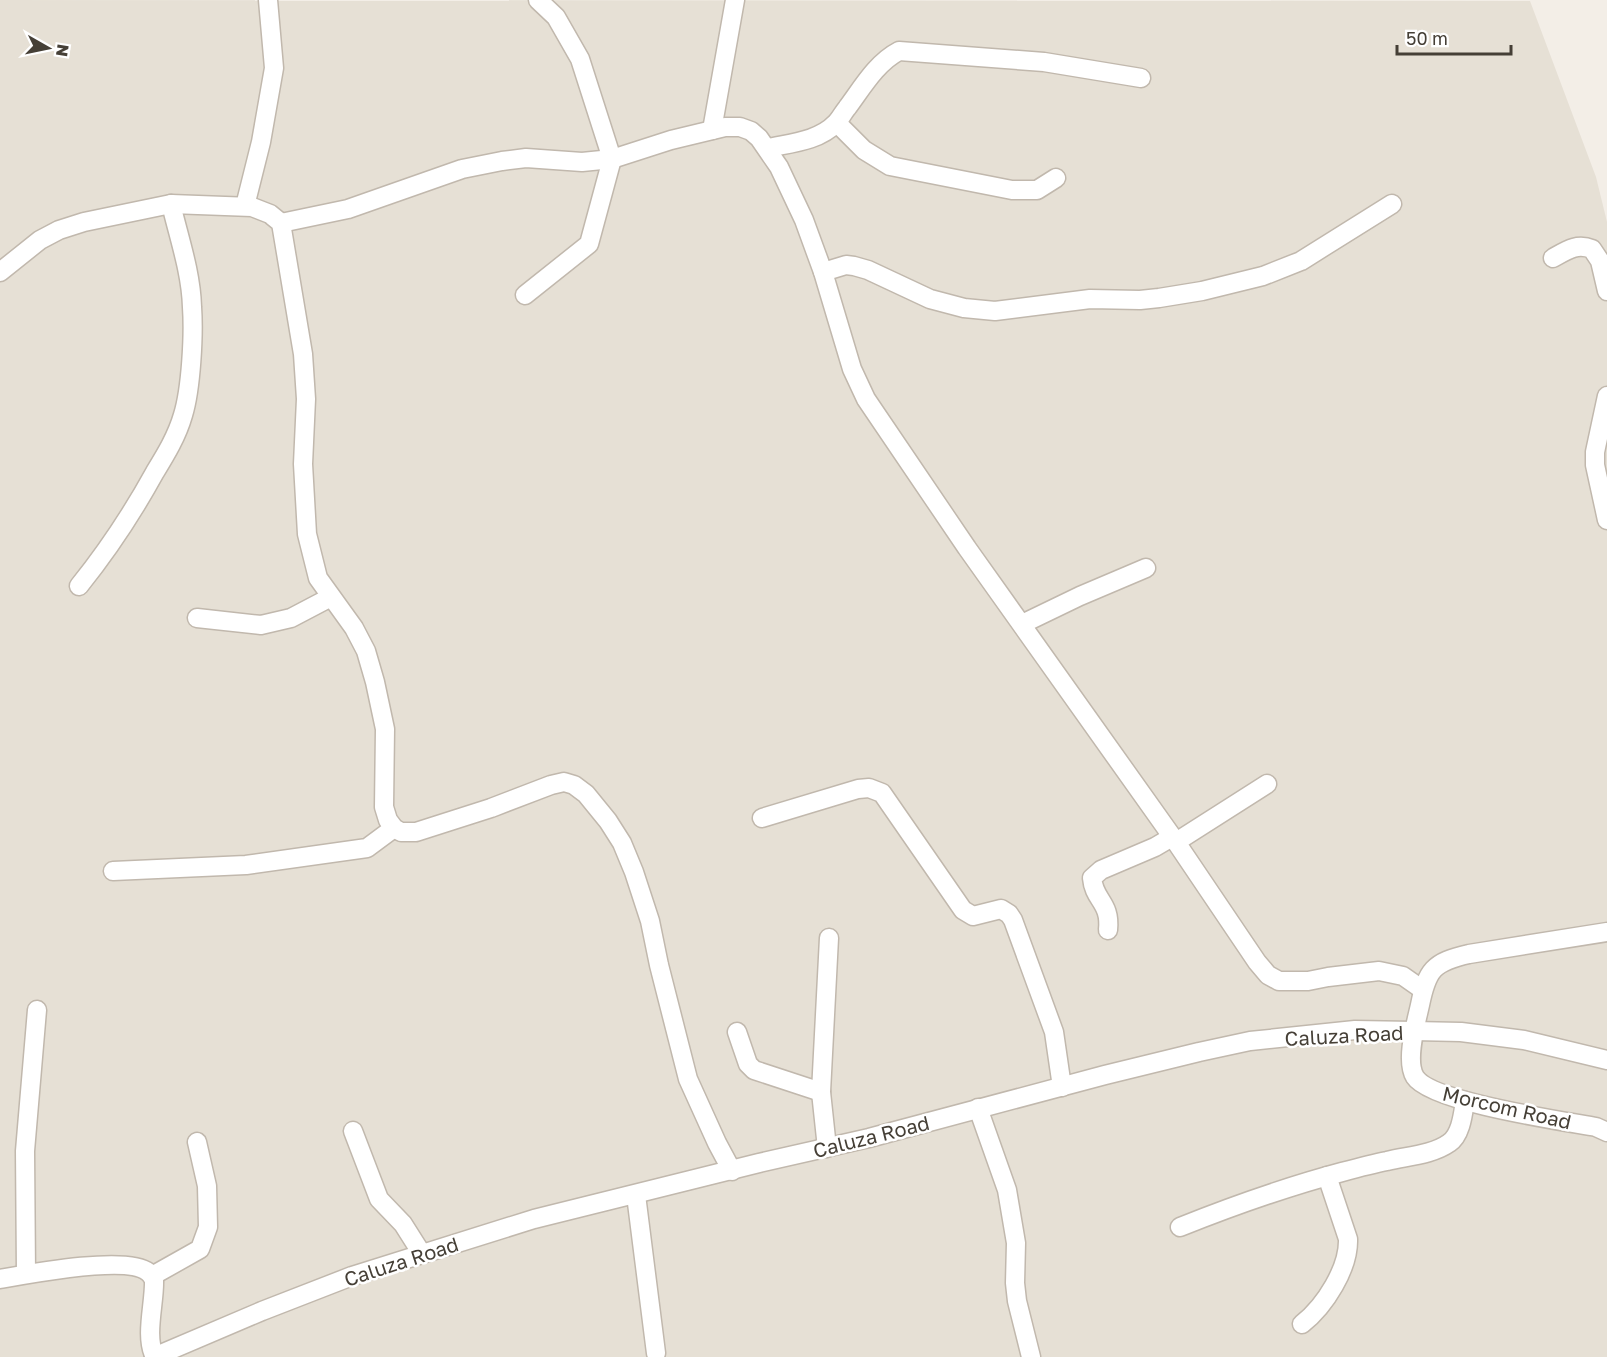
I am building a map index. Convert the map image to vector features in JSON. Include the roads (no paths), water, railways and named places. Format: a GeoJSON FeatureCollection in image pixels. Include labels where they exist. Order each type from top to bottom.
{"type":"FeatureCollection","features":[{"type":"Feature","properties":{"kind":"street"},"geometry":{"type":"LineString","coordinates":[[245,206],[261,142],[274,68],[268,0]]}},
{"type":"Feature","properties":{"kind":"street"},"geometry":{"type":"LineString","coordinates":[[525,295],[589,244],[612,159],[580,59],[556,16],[538,0]]}},
{"type":"Feature","properties":{"kind":"street"},"geometry":{"type":"LineString","coordinates":[[712,130],[735,0]]}},
{"type":"Feature","properties":{"kind":"street"},"geometry":{"type":"LineString","coordinates":[[768,148],[805,141],[837,123],[874,72],[891,55],[899,51],[1044,62],[1141,78]]}},
{"type":"Feature","properties":{"kind":"street"},"geometry":{"type":"LineString","coordinates":[[837,123],[864,150],[890,166],[1012,189],[1037,190],[1056,178]]}},
{"type":"Feature","properties":{"kind":"street"},"geometry":{"type":"LineString","coordinates":[[281,223],[348,209],[462,169],[494,163],[526,158],[572,162],[612,159],[671,140],[712,130],[740,127],[759,138],[779,167],[804,220],[823,272],[852,369],[866,399],[1257,962],[1268,975],[1279,981],[1308,981],[1358,972],[1391,972],[1403,976],[1423,990]]}},
{"type":"Feature","properties":{"kind":"street"},"geometry":{"type":"LineString","coordinates":[[79,586],[103,556],[144,492],[169,449],[184,414],[189,375],[192,307],[190,283],[171,204]]}},
{"type":"Feature","properties":{"kind":"street"},"geometry":{"type":"LineString","coordinates":[[0,272],[40,240],[59,230],[84,222],[171,204],[245,206],[263,210],[281,223],[303,354],[306,399],[303,464],[307,534],[318,578],[354,628],[366,651],[375,682],[385,729],[384,807],[388,820],[394,828],[401,832],[416,832],[564,782],[574,785],[586,794],[613,828],[634,872],[650,921],[688,1079],[732,1171]]}},
{"type":"Feature","properties":{"kind":"street"},"geometry":{"type":"LineString","coordinates":[[823,272],[846,265],[854,266],[868,270],[930,299],[964,308],[995,311],[1090,299],[1159,298],[1202,291],[1263,276],[1301,261],[1392,204]]}},
{"type":"Feature","properties":{"kind":"street"},"geometry":{"type":"LineString","coordinates":[[1553,258],[1579,246],[1592,249],[1600,261],[1607,291]]}},
{"type":"Feature","properties":{"kind":"street"},"geometry":{"type":"LineString","coordinates":[[1607,396],[1595,452],[1595,465],[1607,520]]}},
{"type":"Feature","properties":{"kind":"street"},"geometry":{"type":"LineString","coordinates":[[1022,624],[1146,568]]}},
{"type":"Feature","properties":{"kind":"street"},"geometry":{"type":"LineString","coordinates":[[196,618],[261,625],[291,618],[331,597]]}},
{"type":"Feature","properties":{"kind":"street"},"geometry":{"type":"LineString","coordinates":[[1108,930],[1107,909],[1093,886],[1092,878],[1101,870],[1174,840],[1267,784]]}},
{"type":"Feature","properties":{"kind":"street"},"geometry":{"type":"LineString","coordinates":[[762,818],[858,789],[869,788],[882,793],[963,910],[969,915],[976,916],[1001,909],[1010,914],[1054,1032],[1062,1088]]}},
{"type":"Feature","properties":{"kind":"street"},"geometry":{"type":"LineString","coordinates":[[113,871],[246,865],[367,848],[394,828]]}},
{"type":"Feature","properties":{"kind":"street","name":"Morcom Road"},"geometry":{"type":"LineString","coordinates":[[1607,932],[1453,958],[1433,968],[1423,990],[1411,1056],[1414,1076],[1420,1083],[1465,1101],[1596,1127],[1607,1132]]}},
{"type":"Feature","properties":{"kind":"street"},"geometry":{"type":"LineString","coordinates":[[827,1148],[821,1092],[829,938]]}},
{"type":"Feature","properties":{"kind":"street"},"geometry":{"type":"LineString","coordinates":[[26,1273],[25,1151],[37,1010]]}},
{"type":"Feature","properties":{"kind":"street","name":"Caluza Road"},"geometry":{"type":"LineString","coordinates":[[154,1357],[332,1284],[534,1219],[1250,1041],[1355,1030],[1461,1032],[1524,1040],[1607,1060]]}},
{"type":"Feature","properties":{"kind":"street"},"geometry":{"type":"LineString","coordinates":[[736,1032],[748,1064],[754,1070],[821,1092]]}},
{"type":"Feature","properties":{"kind":"street"},"geometry":{"type":"LineString","coordinates":[[1180,1227],[1252,1198],[1327,1176],[1431,1151],[1451,1142],[1463,1116],[1465,1101]]}},
{"type":"Feature","properties":{"kind":"street"},"geometry":{"type":"LineString","coordinates":[[978,1108],[1006,1190],[1016,1243],[1017,1301],[1030,1357]]}},
{"type":"Feature","properties":{"kind":"street"},"geometry":{"type":"LineString","coordinates":[[353,1131],[379,1199],[403,1224],[422,1254]]}},
{"type":"Feature","properties":{"kind":"street"},"geometry":{"type":"LineString","coordinates":[[152,1276],[200,1249],[208,1227],[207,1186],[197,1142]]}},
{"type":"Feature","properties":{"kind":"street"},"geometry":{"type":"LineString","coordinates":[[1302,1324],[1334,1287],[1348,1249],[1348,1239],[1327,1176]]}},
{"type":"Feature","properties":{"kind":"street"},"geometry":{"type":"LineString","coordinates":[[636,1194],[656,1353]]}},
{"type":"Feature","properties":{"kind":"street"},"geometry":{"type":"LineString","coordinates":[[0,1279],[26,1273],[113,1266],[144,1270],[152,1276],[154,1284],[150,1338],[154,1357]]}}]}
